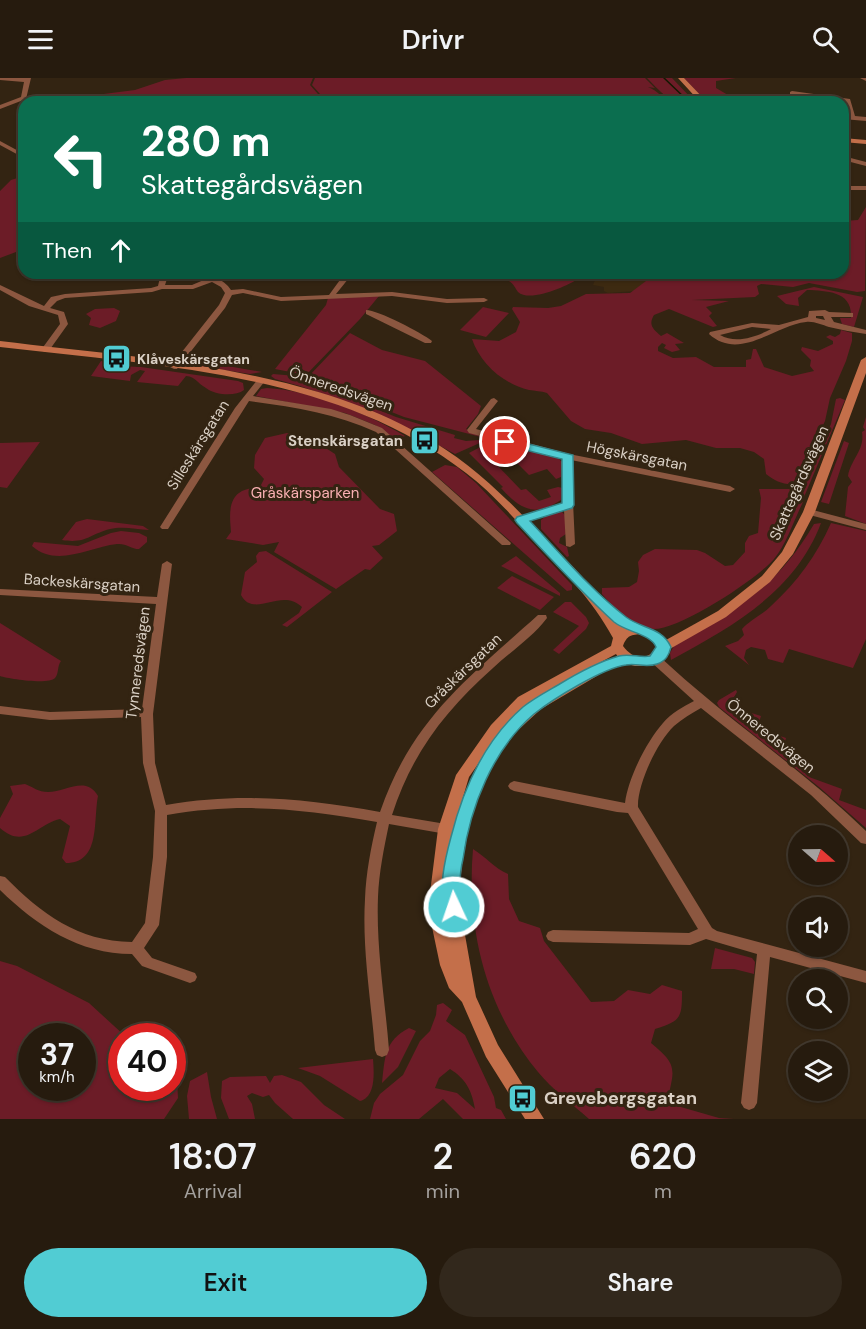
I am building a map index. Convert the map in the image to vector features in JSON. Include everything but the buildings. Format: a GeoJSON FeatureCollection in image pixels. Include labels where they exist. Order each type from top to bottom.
{"type":"FeatureCollection","features":[{"type":"Feature","properties":{"kind":"street"},"geometry":{"type":"LineString","coordinates":[[0,78],[28,79],[26,96]]}},
{"type":"Feature","properties":{"kind":"street"},"geometry":{"type":"LineString","coordinates":[[681,78],[698,96]]}},
{"type":"Feature","properties":{"kind":"street"},"geometry":{"type":"LineString","coordinates":[[792,93],[816,96]]}},
{"type":"Feature","properties":{"kind":"street"},"geometry":{"type":"LineString","coordinates":[[0,107],[18,101]]}},
{"type":"Feature","properties":{"kind":"street"},"geometry":{"type":"LineString","coordinates":[[13,104],[18,106]]}},
{"type":"Feature","properties":{"kind":"street"},"geometry":{"type":"LineString","coordinates":[[849,104],[852,118]]}},
{"type":"Feature","properties":{"kind":"street"},"geometry":{"type":"LineString","coordinates":[[849,118],[866,119]]}},
{"type":"Feature","properties":{"kind":"street"},"geometry":{"type":"LineString","coordinates":[[849,141],[866,142]]}},
{"type":"Feature","properties":{"kind":"street"},"geometry":{"type":"LineString","coordinates":[[0,142],[18,152]]}},
{"type":"Feature","properties":{"kind":"street"},"geometry":{"type":"LineString","coordinates":[[849,160],[866,164]]}},
{"type":"Feature","properties":{"kind":"street"},"geometry":{"type":"LineString","coordinates":[[849,188],[866,188]]}},
{"type":"Feature","properties":{"kind":"street"},"geometry":{"type":"LineString","coordinates":[[161,286],[163,279]]}},
{"type":"Feature","properties":{"kind":"street"},"geometry":{"type":"LineString","coordinates":[[47,307],[54,299],[64,296],[152,290],[161,286],[189,288],[212,279],[224,285],[229,293]]}},
{"type":"Feature","properties":{"kind":"street"},"geometry":{"type":"LineString","coordinates":[[332,295],[344,279]]}},
{"type":"Feature","properties":{"kind":"street"},"geometry":{"type":"LineString","coordinates":[[0,287],[32,304],[58,311],[64,319],[55,339],[45,350]]}},
{"type":"Feature","properties":{"kind":"street"},"geometry":{"type":"LineString","coordinates":[[229,293],[248,292],[281,299],[332,295],[409,294],[447,301],[484,300]]}},
{"type":"Feature","properties":{"kind":"street"},"geometry":{"type":"LineString","coordinates":[[174,367],[222,306],[229,293]]}},
{"type":"Feature","properties":{"kind":"street"},"geometry":{"type":"LineString","coordinates":[[385,294],[366,315],[383,318],[428,341]]}},
{"type":"Feature","properties":{"kind":"street"},"geometry":{"type":"LineString","coordinates":[[812,320],[812,313],[849,315]]}},
{"type":"Feature","properties":{"kind":"street"},"geometry":{"type":"LineString","coordinates":[[825,313],[831,326]]}},
{"type":"Feature","properties":{"kind":"street"},"geometry":{"type":"LineString","coordinates":[[780,327],[770,335],[758,340],[725,340],[713,334],[753,325],[780,327],[807,319],[866,332]]}},
{"type":"Feature","properties":{"kind":"street","name":"Önneredsvägen"},"geometry":{"type":"LineString","coordinates":[[0,344],[261,381],[337,402],[411,434],[444,453],[475,475],[622,621],[638,630]]}},
{"type":"Feature","properties":{"kind":"street","name":"Skattegårdsvägen"},"geometry":{"type":"LineString","coordinates":[[663,647],[715,618],[762,583],[779,566],[797,538],[809,512],[849,411],[866,360]]}},
{"type":"Feature","properties":{"kind":"street","name":"Silleskärsgatan"},"geometry":{"type":"LineString","coordinates":[[165,527],[246,398],[261,381]]}},
{"type":"Feature","properties":{"kind":"street"},"geometry":{"type":"LineString","coordinates":[[246,398],[332,412],[357,419],[379,430],[506,543]]}},
{"type":"Feature","properties":{"kind":"street","name":"Högskärsgatan"},"geometry":{"type":"LineString","coordinates":[[494,401],[474,425],[472,431],[568,458],[730,489]]}},
{"type":"Feature","properties":{"kind":"street"},"geometry":{"type":"LineString","coordinates":[[568,458],[566,462],[570,544]]}},
{"type":"Feature","properties":{"kind":"street"},"geometry":{"type":"LineString","coordinates":[[522,520],[568,505]]}},
{"type":"Feature","properties":{"kind":"street"},"geometry":{"type":"LineString","coordinates":[[809,512],[866,527]]}},
{"type":"Feature","properties":{"kind":"street","name":"Tynneredsvägen"},"geometry":{"type":"LineString","coordinates":[[136,948],[153,925],[160,857],[161,811],[149,763],[147,713],[168,564]]}},
{"type":"Feature","properties":{"kind":"street","name":"Önneredsvägen"},"geometry":{"type":"LineString","coordinates":[[579,580],[607,616],[618,642]]}},
{"type":"Feature","properties":{"kind":"street","name":"Backeskärsgatan"},"geometry":{"type":"LineString","coordinates":[[0,592],[162,602]]}},
{"type":"Feature","properties":{"kind":"street","name":"Skattegårdsvägen"},"geometry":{"type":"LineString","coordinates":[[654,635],[676,630],[725,605],[736,602]]}},
{"type":"Feature","properties":{"kind":"street","name":"Gråskärsgatan"},"geometry":{"type":"LineString","coordinates":[[382,1050],[371,923],[375,856],[385,818],[405,766],[428,729],[468,686],[542,618]]}},
{"type":"Feature","properties":{"kind":"street"},"geometry":{"type":"LineString","coordinates":[[452,830],[491,755],[506,734],[529,711],[590,672],[628,659],[639,662],[656,659],[662,654],[663,647],[660,640],[654,635],[638,630],[627,631],[618,642],[524,700],[483,744],[463,775],[438,893],[440,927],[455,983],[468,997],[492,1051],[533,1113],[547,1119]]}},
{"type":"Feature","properties":{"kind":"street"},"geometry":{"type":"LineString","coordinates":[[618,642],[628,659]]}},
{"type":"Feature","properties":{"kind":"street","name":"Önneredsvägen"},"geometry":{"type":"LineString","coordinates":[[656,659],[702,702],[836,810],[866,839]]}},
{"type":"Feature","properties":{"kind":"street"},"geometry":{"type":"LineString","coordinates":[[702,702],[666,727],[640,774],[630,802],[632,808],[708,932],[719,939],[866,977]]}},
{"type":"Feature","properties":{"kind":"street"},"geometry":{"type":"LineString","coordinates":[[0,710],[50,716],[147,713]]}},
{"type":"Feature","properties":{"kind":"street"},"geometry":{"type":"LineString","coordinates":[[514,786],[632,808]]}},
{"type":"Feature","properties":{"kind":"street"},"geometry":{"type":"LineString","coordinates":[[161,811],[195,805],[246,802],[297,805],[452,830]]}},
{"type":"Feature","properties":{"kind":"street"},"geometry":{"type":"LineString","coordinates":[[0,882],[30,910],[53,926],[81,940],[114,950],[136,948],[147,962],[190,977]]}},
{"type":"Feature","properties":{"kind":"street"},"geometry":{"type":"LineString","coordinates":[[552,936],[690,939],[708,932]]}},
{"type":"Feature","properties":{"kind":"street"},"geometry":{"type":"LineString","coordinates":[[749,1104],[764,951]]}},
{"type":"Feature","properties":{"kind":"shaded area"},"geometry":{"type":"Polygon","coordinates":[[[596,279],[649,279],[635,291],[608,293],[604,291],[604,287],[593,285],[596,279]]]}},
{"type":"Feature","properties":{"kind":"green space"},"geometry":{"type":"Polygon","coordinates":[[[313,78],[310,85],[318,94],[316,96],[88,96],[135,90],[165,80],[313,78]]]}},
{"type":"Feature","properties":{"kind":"green space"},"geometry":{"type":"Polygon","coordinates":[[[315,78],[645,78],[655,88],[648,87],[662,96],[318,96],[320,94],[312,85],[315,78]]]}},
{"type":"Feature","properties":{"kind":"green space"},"geometry":{"type":"Polygon","coordinates":[[[647,78],[672,78],[689,96],[666,96],[647,78]]]}},
{"type":"Feature","properties":{"kind":"green space"},"geometry":{"type":"Polygon","coordinates":[[[684,78],[736,78],[716,81],[716,88],[728,95],[701,96],[684,78]]]}},
{"type":"Feature","properties":{"kind":"green space"},"geometry":{"type":"Polygon","coordinates":[[[18,178],[18,242],[16,243],[18,243],[18,251],[0,258],[0,191],[11,180],[18,178]]]}},
{"type":"Feature","properties":{"kind":"green space"},"geometry":{"type":"Polygon","coordinates":[[[866,207],[865,291],[857,292],[809,283],[793,287],[761,284],[757,286],[759,294],[755,297],[692,300],[729,301],[706,307],[712,313],[709,316],[717,326],[713,327],[669,309],[654,315],[651,322],[661,336],[667,333],[684,343],[675,344],[680,350],[672,352],[664,348],[666,345],[662,343],[658,347],[658,351],[673,358],[696,357],[714,367],[746,367],[746,360],[751,359],[753,349],[756,349],[764,367],[792,376],[814,371],[810,366],[811,360],[801,350],[802,347],[818,351],[833,344],[833,341],[826,337],[830,335],[835,337],[840,334],[841,330],[852,333],[846,361],[830,398],[825,421],[802,476],[795,484],[773,479],[766,474],[764,459],[754,452],[740,448],[716,448],[686,440],[642,444],[611,433],[585,429],[571,421],[547,393],[519,387],[502,378],[487,364],[472,339],[499,341],[516,332],[520,322],[513,307],[548,308],[561,306],[586,294],[630,293],[649,279],[849,279],[849,221],[858,220],[866,207]]]}},
{"type":"Feature","properties":{"kind":"green space"},"geometry":{"type":"Polygon","coordinates":[[[498,279],[578,279],[566,286],[531,296],[518,292],[509,281],[498,279]]]}},
{"type":"Feature","properties":{"kind":"green space"},"geometry":{"type":"Polygon","coordinates":[[[814,287],[863,297],[854,327],[842,324],[840,318],[851,318],[851,309],[848,302],[837,294],[807,290],[798,298],[799,306],[786,304],[777,296],[814,287]]]}},
{"type":"Feature","properties":{"kind":"green space"},"geometry":{"type":"Polygon","coordinates":[[[379,296],[306,375],[275,369],[326,305],[328,298],[379,296]]]}},
{"type":"Feature","properties":{"kind":"green space"},"geometry":{"type":"Polygon","coordinates":[[[483,307],[509,313],[486,337],[460,330],[483,307]]]}},
{"type":"Feature","properties":{"kind":"green space"},"geometry":{"type":"Polygon","coordinates":[[[114,308],[120,311],[116,321],[100,328],[89,325],[91,318],[86,314],[95,309],[114,308]]]}},
{"type":"Feature","properties":{"kind":"green space"},"geometry":{"type":"Polygon","coordinates":[[[350,333],[382,350],[425,361],[481,406],[478,414],[466,429],[481,437],[404,417],[309,379],[308,377],[350,333]]]}},
{"type":"Feature","properties":{"kind":"green space"},"geometry":{"type":"Polygon","coordinates":[[[187,355],[210,363],[262,372],[250,374],[192,365],[186,361],[187,355]]]}},
{"type":"Feature","properties":{"kind":"green space"},"geometry":{"type":"Polygon","coordinates":[[[101,361],[116,364],[116,366],[141,367],[238,381],[243,383],[244,390],[236,394],[220,394],[186,376],[178,386],[137,382],[145,371],[140,370],[131,375],[130,381],[91,376],[101,361]]]}},
{"type":"Feature","properties":{"kind":"green space"},"geometry":{"type":"Polygon","coordinates":[[[273,374],[296,376],[396,417],[455,435],[454,438],[482,442],[455,454],[367,411],[322,393],[275,379],[271,376],[273,374]]]}},
{"type":"Feature","properties":{"kind":"green space"},"geometry":{"type":"Polygon","coordinates":[[[261,389],[302,393],[339,404],[405,436],[396,440],[375,425],[345,413],[256,396],[261,389]]]}},
{"type":"Feature","properties":{"kind":"green space"},"geometry":{"type":"Polygon","coordinates":[[[836,399],[845,400],[804,497],[801,493],[802,488],[831,424],[836,399]]]}},
{"type":"Feature","properties":{"kind":"green space"},"geometry":{"type":"Polygon","coordinates":[[[866,417],[866,524],[845,516],[848,487],[852,482],[848,476],[860,449],[866,417]]]}},
{"type":"Feature","properties":{"kind":"green space","name":"Gråskärsparken"},"geometry":{"type":"Polygon","coordinates":[[[287,433],[318,443],[335,454],[339,467],[380,509],[394,514],[397,531],[379,545],[372,546],[383,558],[370,570],[365,569],[336,589],[274,552],[279,542],[263,545],[226,539],[231,532],[230,509],[237,494],[261,485],[264,479],[254,468],[255,455],[265,438],[287,433]]]}},
{"type":"Feature","properties":{"kind":"green space"},"geometry":{"type":"Polygon","coordinates":[[[844,441],[849,443],[829,504],[821,502],[844,441]]]}},
{"type":"Feature","properties":{"kind":"green space"},"geometry":{"type":"Polygon","coordinates":[[[40,442],[7,488],[0,487],[0,443],[40,442]]]}},
{"type":"Feature","properties":{"kind":"green space"},"geometry":{"type":"Polygon","coordinates":[[[484,445],[508,445],[556,456],[561,461],[561,477],[556,479],[547,469],[529,475],[510,456],[493,461],[521,490],[526,489],[539,501],[551,497],[547,490],[558,487],[563,488],[561,500],[543,509],[535,510],[521,506],[469,453],[484,445]]]}},
{"type":"Feature","properties":{"kind":"green space"},"geometry":{"type":"Polygon","coordinates":[[[445,465],[457,467],[476,483],[572,585],[572,590],[567,591],[432,472],[445,465]]]}},
{"type":"Feature","properties":{"kind":"green space"},"geometry":{"type":"Polygon","coordinates":[[[759,489],[793,489],[796,499],[803,502],[779,553],[765,568],[735,590],[680,622],[652,629],[630,622],[602,594],[602,588],[629,587],[637,582],[638,562],[643,555],[655,549],[697,550],[725,566],[733,565],[745,552],[745,543],[749,536],[758,533],[761,498],[759,489]]]}},
{"type":"Feature","properties":{"kind":"green space"},"geometry":{"type":"Polygon","coordinates":[[[551,512],[562,512],[565,515],[566,534],[560,538],[559,543],[567,547],[569,556],[567,557],[541,529],[541,520],[551,512]]]}},
{"type":"Feature","properties":{"kind":"green space"},"geometry":{"type":"Polygon","coordinates":[[[87,519],[143,526],[149,530],[115,528],[82,540],[62,540],[76,522],[87,519]]]}},
{"type":"Feature","properties":{"kind":"green space"},"geometry":{"type":"Polygon","coordinates":[[[821,523],[810,547],[795,569],[760,605],[717,634],[671,660],[670,653],[674,646],[735,608],[770,581],[800,546],[814,524],[821,523]]]}},
{"type":"Feature","properties":{"kind":"green space"},"geometry":{"type":"Polygon","coordinates":[[[831,523],[866,531],[866,639],[853,668],[789,649],[783,663],[768,659],[765,650],[751,647],[746,650],[744,658],[749,665],[725,646],[738,641],[744,635],[742,629],[767,609],[806,568],[831,523]]]}},
{"type":"Feature","properties":{"kind":"green space"},"geometry":{"type":"Polygon","coordinates":[[[121,531],[139,533],[147,537],[147,542],[139,549],[117,544],[62,556],[42,552],[32,546],[34,542],[78,546],[121,531]]]}},
{"type":"Feature","properties":{"kind":"green space"},"geometry":{"type":"Polygon","coordinates":[[[266,551],[332,592],[287,627],[282,625],[299,613],[302,607],[285,600],[253,604],[246,602],[241,595],[245,572],[257,562],[256,556],[259,552],[266,551]]]}},
{"type":"Feature","properties":{"kind":"green space"},"geometry":{"type":"Polygon","coordinates":[[[516,556],[560,593],[560,596],[501,566],[516,556]]]}},
{"type":"Feature","properties":{"kind":"green space"},"geometry":{"type":"Polygon","coordinates":[[[512,576],[554,597],[540,610],[497,588],[512,576]]]}},
{"type":"Feature","properties":{"kind":"green space"},"geometry":{"type":"Polygon","coordinates":[[[565,602],[571,602],[589,623],[586,629],[559,654],[553,650],[579,626],[553,612],[565,602]]]}},
{"type":"Feature","properties":{"kind":"green space"},"geometry":{"type":"Polygon","coordinates":[[[0,623],[61,661],[55,678],[37,681],[0,676],[0,623]]]}},
{"type":"Feature","properties":{"kind":"green space"},"geometry":{"type":"Polygon","coordinates":[[[736,690],[729,706],[761,716],[757,728],[786,738],[782,754],[813,766],[809,777],[842,789],[839,800],[866,810],[866,828],[719,707],[717,703],[719,700],[736,690]]]}},
{"type":"Feature","properties":{"kind":"green space"},"geometry":{"type":"Polygon","coordinates":[[[25,784],[44,792],[82,786],[93,790],[98,796],[93,839],[85,856],[77,861],[66,863],[62,858],[70,826],[60,819],[24,836],[17,837],[0,828],[0,818],[13,794],[10,786],[25,784]]]}},
{"type":"Feature","properties":{"kind":"green space"},"geometry":{"type":"Polygon","coordinates":[[[473,849],[508,874],[509,899],[519,921],[540,928],[544,941],[591,1002],[614,1001],[628,990],[650,994],[662,985],[682,991],[678,1017],[675,1021],[655,1029],[651,1043],[666,1057],[672,1069],[667,1103],[719,1118],[734,1119],[589,1119],[538,1072],[520,1048],[505,1022],[483,967],[473,909],[473,849]]]}},
{"type":"Feature","properties":{"kind":"green space"},"geometry":{"type":"Polygon","coordinates":[[[715,948],[752,958],[755,962],[754,974],[734,969],[711,969],[715,948]]]}},
{"type":"Feature","properties":{"kind":"green space"},"geometry":{"type":"Polygon","coordinates":[[[0,961],[17,966],[89,1003],[111,1023],[108,1023],[108,1101],[176,1101],[164,1119],[0,1119],[0,961]]]}},
{"type":"Feature","properties":{"kind":"green space"},"geometry":{"type":"Polygon","coordinates":[[[443,1003],[452,1010],[446,1021],[465,1035],[494,1097],[496,1108],[501,1110],[506,1119],[463,1119],[443,1099],[419,1119],[370,1119],[374,1103],[380,1094],[403,1075],[420,1041],[430,1031],[437,1005],[443,1003]],[[450,1069],[439,1078],[435,1088],[457,1093],[475,1109],[467,1086],[450,1069]]]}},
{"type":"Feature","properties":{"kind":"green space"},"geometry":{"type":"Polygon","coordinates":[[[409,1028],[416,1031],[398,1067],[382,1083],[387,1051],[395,1039],[409,1028]]]}},
{"type":"Feature","properties":{"kind":"green space"},"geometry":{"type":"Polygon","coordinates":[[[373,1059],[374,1077],[371,1089],[369,1095],[360,1101],[320,1076],[298,1068],[373,1059]]]}},
{"type":"Feature","properties":{"kind":"green space"},"geometry":{"type":"Polygon","coordinates":[[[207,1072],[217,1119],[189,1119],[187,1096],[190,1081],[207,1072]]]}},
{"type":"Feature","properties":{"kind":"green space"},"geometry":{"type":"Polygon","coordinates":[[[282,1075],[301,1082],[324,1105],[345,1119],[293,1119],[269,1095],[263,1097],[252,1093],[247,1096],[252,1104],[255,1119],[229,1119],[221,1098],[222,1081],[230,1077],[266,1076],[270,1083],[274,1076],[282,1075]]]}},
{"type":"Feature","properties":{"kind":"waterway"},"geometry":{"type":"LineString","coordinates":[[664,78],[683,96]]}},
{"type":"Feature","properties":{"kind":"place","name":"Klåveskärsgatan"},"geometry":{"type":"Point","coordinates":[116,359]}},
{"type":"Feature","properties":{"kind":"place","name":"Stenskärsgatan"},"geometry":{"type":"Point","coordinates":[424,441]}},
{"type":"Feature","properties":{"kind":"place","name":"Grevebergsgatan"},"geometry":{"type":"Point","coordinates":[523,1098]}},
{"type":"Feature","properties":{"kind":"route"},"geometry":{"type":"LineString","coordinates":[[454,907],[451,886],[454,857],[466,809],[483,770],[506,734],[529,711],[582,677],[621,660],[645,662],[655,660],[663,651],[663,643],[660,640],[622,621],[522,520],[568,505],[566,462],[568,458],[505,442]]}}]}
